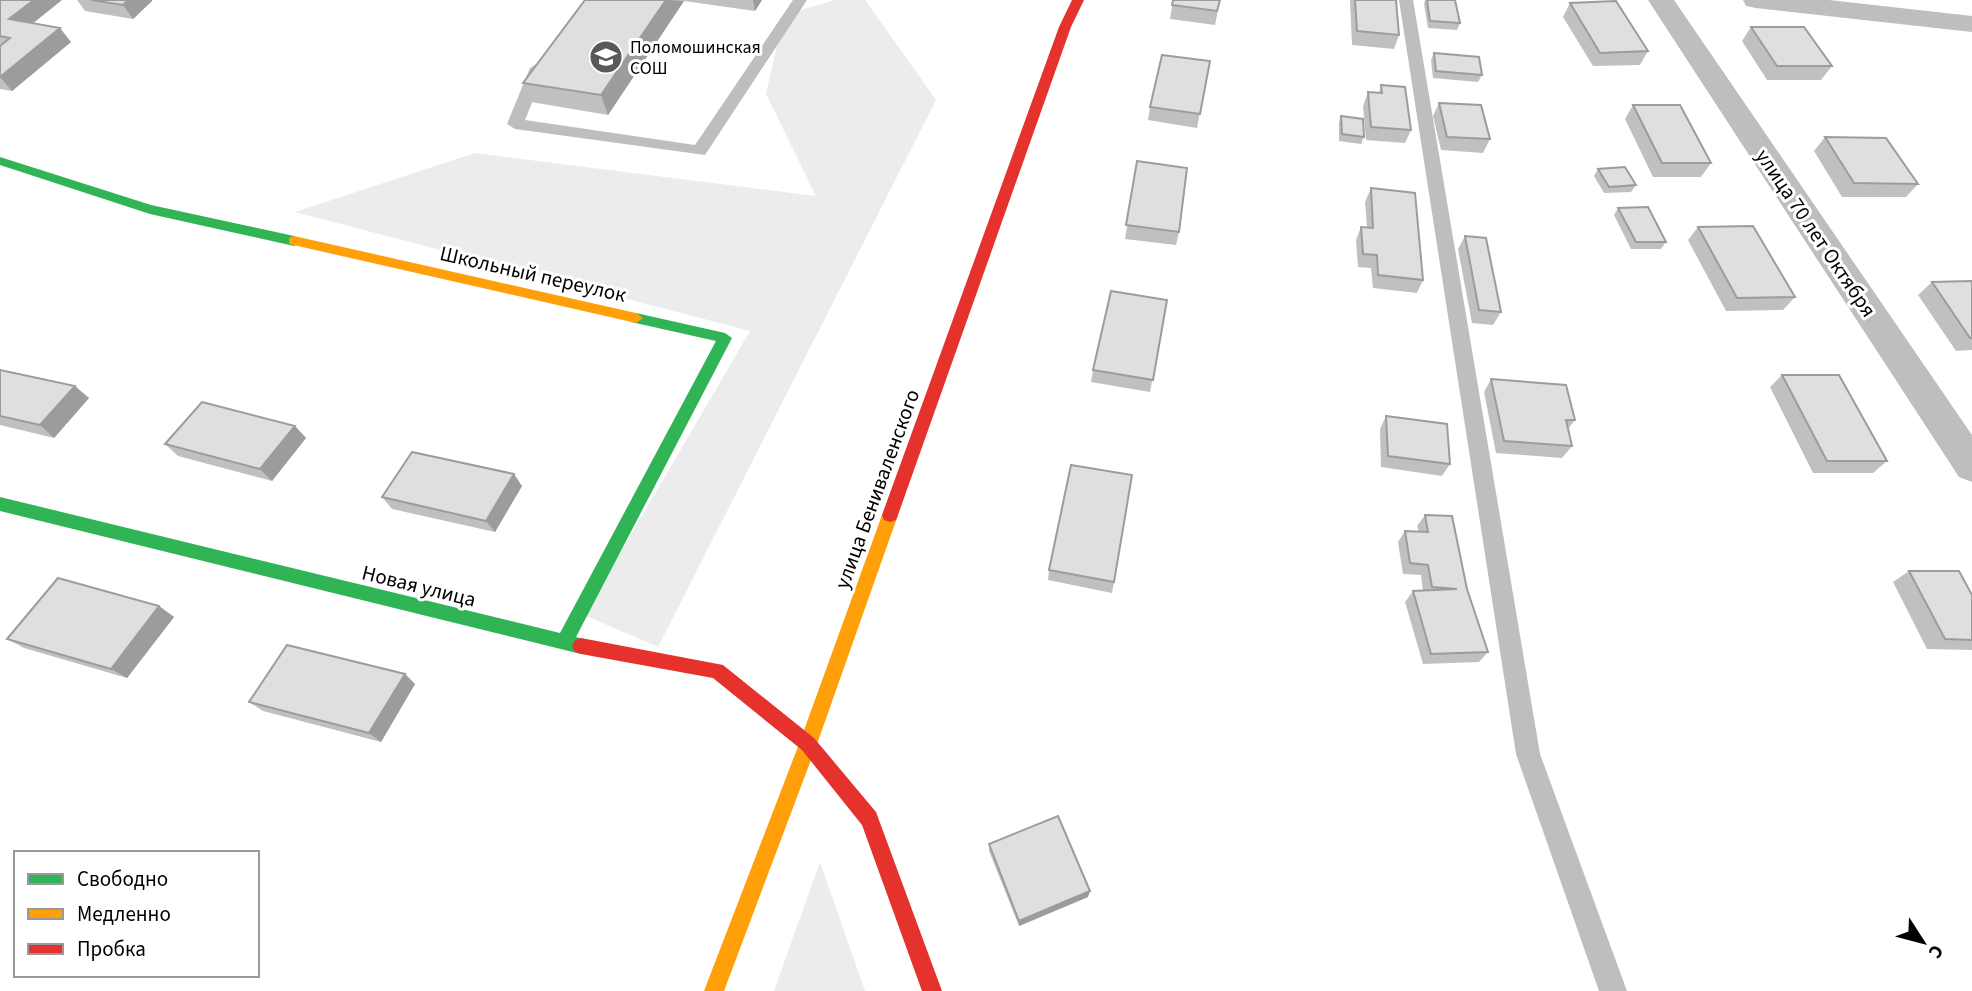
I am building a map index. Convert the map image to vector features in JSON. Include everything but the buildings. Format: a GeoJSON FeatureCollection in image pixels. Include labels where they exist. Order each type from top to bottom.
{"type":"FeatureCollection","features":[{"type":"Feature","properties":{"kind":"street","name":"улица Бениваленского"},"geometry":{"type":"LineString","coordinates":[[714,991],[808,744],[1060,40],[1077,0]]}},
{"type":"Feature","properties":{"kind":"street","name":"улица 70 лет Октября"},"geometry":{"type":"LineString","coordinates":[[1661,0],[1972,466]]}},
{"type":"Feature","properties":{"kind":"street"},"geometry":{"type":"LineString","coordinates":[[1756,0],[1972,24]]}},
{"type":"Feature","properties":{"kind":"street","name":"Школьный переулок"},"geometry":{"type":"LineString","coordinates":[[0,162],[150,209],[724,338],[564,643]]}},
{"type":"Feature","properties":{"kind":"street","name":"Новая улица"},"geometry":{"type":"LineString","coordinates":[[0,504],[564,643],[717,671],[808,744],[869,819],[932,991]]}},
{"type":"Feature","properties":{"kind":"lane"},"geometry":{"type":"LineString","coordinates":[[552,50],[537,70],[515,124],[699,151],[800,0]]}},
{"type":"Feature","properties":{"kind":"lane"},"geometry":{"type":"LineString","coordinates":[[1406,0],[1528,754],[1613,991]]}},
{"type":"Feature","properties":{"kind":"shaded area"},"geometry":{"type":"Polygon","coordinates":[[[835,0],[865,0],[936,100],[658,647],[584,615],[750,331],[295,212],[475,153],[816,196],[766,94],[784,15],[835,0]]]}},
{"type":"Feature","properties":{"kind":"shaded area"},"geometry":{"type":"Polygon","coordinates":[[[820,862],[865,991],[774,991],[820,862]]]}},
{"type":"Feature","properties":{"kind":"traffic: fast"},"geometry":{"type":"LineString","coordinates":[[0,161],[150,209],[294,241]]}},
{"type":"Feature","properties":{"kind":"traffic: fast"},"geometry":{"type":"LineString","coordinates":[[564,643],[725,338],[636,318]]}},
{"type":"Feature","properties":{"kind":"traffic: fast"},"geometry":{"type":"LineString","coordinates":[[0,504],[581,646]]}},
{"type":"Feature","properties":{"kind":"traffic: slow"},"geometry":{"type":"LineString","coordinates":[[294,241],[636,318]]}},
{"type":"Feature","properties":{"kind":"traffic: slow"},"geometry":{"type":"LineString","coordinates":[[714,991],[808,744],[890,515]]}},
{"type":"Feature","properties":{"kind":"traffic: jam"},"geometry":{"type":"LineString","coordinates":[[890,515],[1065,27],[1078,0]]}},
{"type":"Feature","properties":{"kind":"traffic: jam"},"geometry":{"type":"LineString","coordinates":[[581,646],[717,671],[808,744],[869,819],[932,991]]}},
{"type":"Feature","properties":{"kind":"place","name":"Поломошинская СОШ"},"geometry":{"type":"Point","coordinates":[606,57]}}]}
